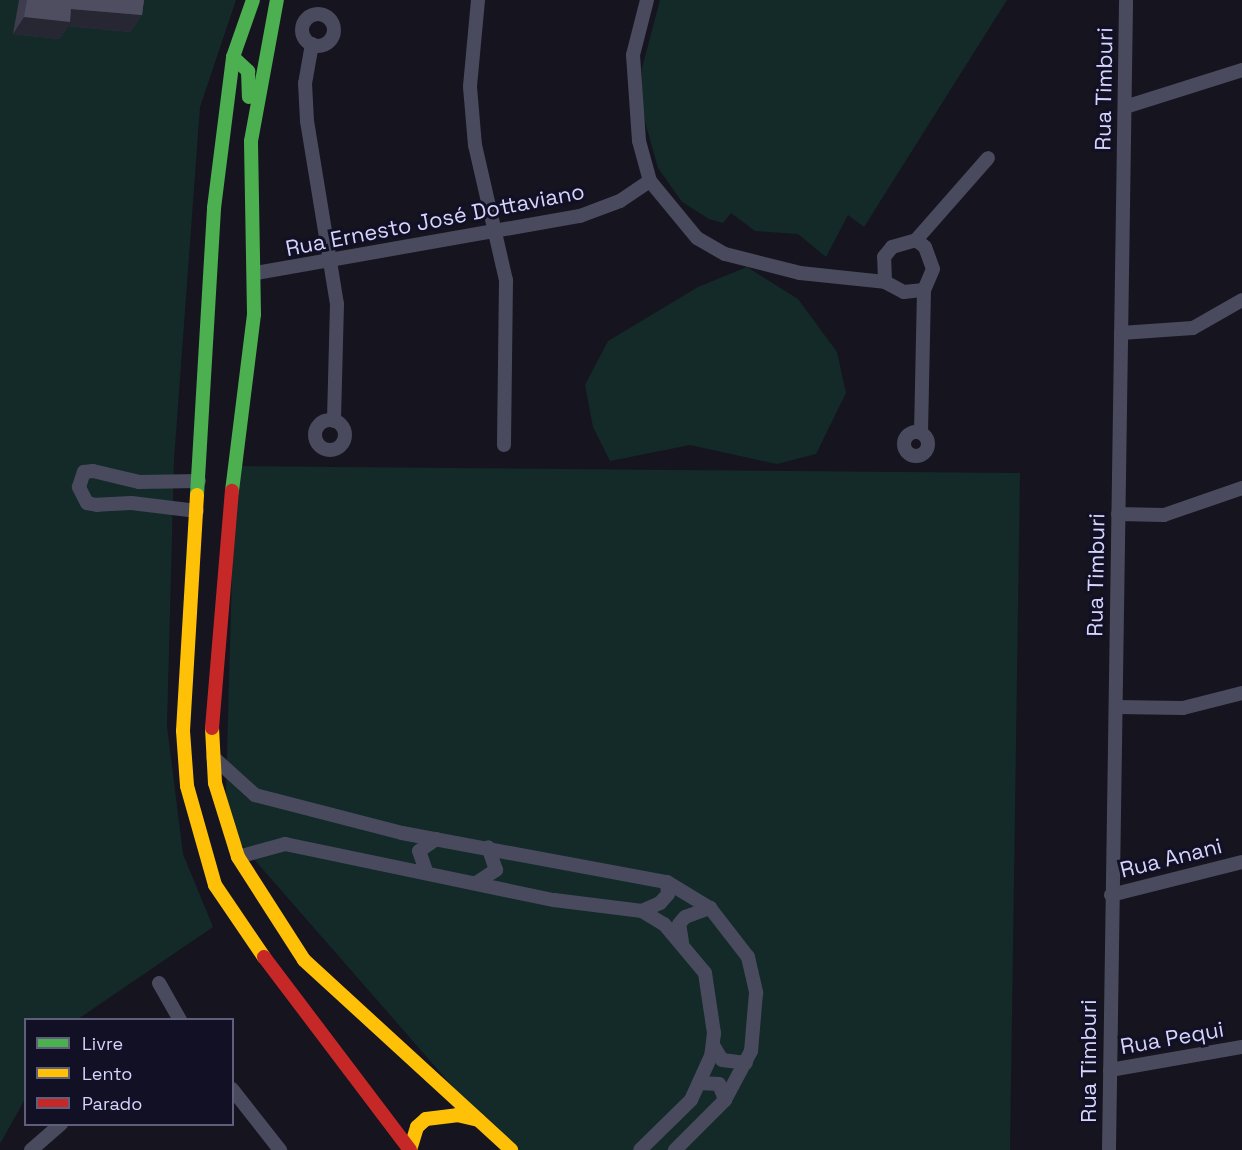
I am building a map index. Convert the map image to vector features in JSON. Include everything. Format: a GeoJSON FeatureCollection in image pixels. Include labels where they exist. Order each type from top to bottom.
{"type":"FeatureCollection","features":[{"type":"Feature","properties":{"kind":"main road"},"geometry":{"type":"LineString","coordinates":[[253,0],[234,57],[214,208],[183,731],[196,832],[215,885],[245,932],[410,1150]]}},
{"type":"Feature","properties":{"kind":"main road"},"geometry":{"type":"LineString","coordinates":[[251,141],[277,0]]}},
{"type":"Feature","properties":{"kind":"main road"},"geometry":{"type":"LineString","coordinates":[[234,57],[248,71],[256,273],[213,757],[225,826],[258,895],[317,974],[482,1121],[511,1150]]}},
{"type":"Feature","properties":{"kind":"main road"},"geometry":{"type":"LineString","coordinates":[[410,1150],[417,1127],[426,1119],[457,1115],[482,1121]]}},
{"type":"Feature","properties":{"kind":"street"},"geometry":{"type":"LineString","coordinates":[[478,0],[470,87],[475,145],[496,234],[509,326],[504,445]]}},
{"type":"Feature","properties":{"kind":"street"},"geometry":{"type":"LineString","coordinates":[[647,0],[633,55],[632,99],[650,181],[697,238],[725,254],[800,273],[885,282],[903,292],[924,290]]}},
{"type":"Feature","properties":{"kind":"street","name":"Rua Timburi"},"geometry":{"type":"LineString","coordinates":[[1109,1150],[1126,0]]}},
{"type":"Feature","properties":{"kind":"street"},"geometry":{"type":"LineString","coordinates":[[312,44],[305,83],[307,121],[336,304],[334,422]]}},
{"type":"Feature","properties":{"kind":"street"},"geometry":{"type":"LineString","coordinates":[[1125,107],[1242,70]]}},
{"type":"Feature","properties":{"kind":"street"},"geometry":{"type":"LineString","coordinates":[[885,282],[882,270],[892,247],[916,240],[988,158]]}},
{"type":"Feature","properties":{"kind":"street","name":"Rua Ernesto José Dottaviano"},"geometry":{"type":"LineString","coordinates":[[256,273],[331,264],[580,216],[620,201],[650,181]]}},
{"type":"Feature","properties":{"kind":"street"},"geometry":{"type":"LineString","coordinates":[[916,240],[925,247],[933,269],[924,290],[921,433]]}},
{"type":"Feature","properties":{"kind":"street"},"geometry":{"type":"LineString","coordinates":[[1121,333],[1193,328],[1242,300]]}},
{"type":"Feature","properties":{"kind":"street"},"geometry":{"type":"LineString","coordinates":[[197,511],[131,503],[97,505],[87,503],[79,487],[84,472],[93,471],[139,482],[199,481]]}},
{"type":"Feature","properties":{"kind":"street"},"geometry":{"type":"LineString","coordinates":[[1118,514],[1164,515],[1242,488]]}},
{"type":"Feature","properties":{"kind":"street"},"geometry":{"type":"LineString","coordinates":[[1116,707],[1182,708],[1242,693]]}},
{"type":"Feature","properties":{"kind":"street"},"geometry":{"type":"LineString","coordinates":[[213,757],[255,795],[436,839],[488,847],[564,868],[667,882],[710,908],[748,957],[756,993],[746,1063],[725,1100],[675,1150]]}},
{"type":"Feature","properties":{"kind":"street"},"geometry":{"type":"LineString","coordinates":[[426,872],[419,851],[436,839]]}},
{"type":"Feature","properties":{"kind":"street"},"geometry":{"type":"LineString","coordinates":[[238,857],[285,844],[476,883],[642,911],[682,942],[705,973],[713,1045],[722,1060],[746,1063]]}},
{"type":"Feature","properties":{"kind":"street"},"geometry":{"type":"LineString","coordinates":[[476,883],[496,870],[488,847]]}},
{"type":"Feature","properties":{"kind":"street","name":"Rua Anani"},"geometry":{"type":"LineString","coordinates":[[1111,895],[1242,862]]}},
{"type":"Feature","properties":{"kind":"street"},"geometry":{"type":"LineString","coordinates":[[642,911],[660,903],[668,894],[667,882]]}},
{"type":"Feature","properties":{"kind":"street"},"geometry":{"type":"LineString","coordinates":[[682,942],[679,924],[685,917],[710,908]]}},
{"type":"Feature","properties":{"kind":"street"},"geometry":{"type":"LineString","coordinates":[[159,983],[179,1018]]}},
{"type":"Feature","properties":{"kind":"street"},"geometry":{"type":"LineString","coordinates":[[640,1150],[691,1100],[713,1045]]}},
{"type":"Feature","properties":{"kind":"street","name":"Rua Pequi"},"geometry":{"type":"LineString","coordinates":[[1110,1070],[1242,1047]]}},
{"type":"Feature","properties":{"kind":"street"},"geometry":{"type":"LineString","coordinates":[[699,1083],[720,1084],[725,1100]]}},
{"type":"Feature","properties":{"kind":"street"},"geometry":{"type":"LineString","coordinates":[[234,1092],[275,1148]]}},
{"type":"Feature","properties":{"kind":"street"},"geometry":{"type":"LineString","coordinates":[[32,1150],[61,1126]]}},
{"type":"Feature","properties":{"kind":"green space"},"geometry":{"type":"Polygon","coordinates":[[[0,0],[236,0],[200,107],[174,460],[167,726],[183,854],[213,927],[79,1018],[24,1018],[24,1101],[0,1144],[0,0]]]}},
{"type":"Feature","properties":{"kind":"green space"},"geometry":{"type":"Polygon","coordinates":[[[660,0],[1007,0],[864,227],[848,215],[826,257],[798,234],[755,231],[731,213],[723,223],[709,219],[682,202],[658,168],[642,111],[642,68],[660,0]]]}},
{"type":"Feature","properties":{"kind":"green space"},"geometry":{"type":"Polygon","coordinates":[[[747,267],[798,299],[837,352],[846,393],[816,454],[777,464],[690,445],[610,461],[593,427],[585,385],[608,341],[698,287],[747,267]]]}},
{"type":"Feature","properties":{"kind":"green space"},"geometry":{"type":"Polygon","coordinates":[[[235,466],[1020,473],[1010,1150],[508,1150],[225,826],[235,466]]]}},
{"type":"Feature","properties":{"kind":"building"},"geometry":{"type":"Polygon","coordinates":[[[27,0],[144,0],[142,15],[71,9],[70,22],[24,17],[27,0]]]}},
{"type":"Feature","properties":{"kind":"traffic: fast"},"geometry":{"type":"LineString","coordinates":[[197,495],[214,208],[233,57],[253,0]]}},
{"type":"Feature","properties":{"kind":"traffic: fast"},"geometry":{"type":"LineString","coordinates":[[232,491],[254,314],[251,141],[277,0]]}},
{"type":"Feature","properties":{"kind":"traffic: fast"},"geometry":{"type":"LineString","coordinates":[[233,57],[248,71],[249,97]]}},
{"type":"Feature","properties":{"kind":"traffic: slow"},"geometry":{"type":"LineString","coordinates":[[197,495],[183,731],[187,786],[215,885],[264,957]]}},
{"type":"Feature","properties":{"kind":"traffic: slow"},"geometry":{"type":"LineString","coordinates":[[212,728],[215,783],[238,857],[304,960],[511,1150]]}},
{"type":"Feature","properties":{"kind":"traffic: slow"},"geometry":{"type":"LineString","coordinates":[[410,1150],[417,1127],[426,1119],[457,1115],[478,1120]]}},
{"type":"Feature","properties":{"kind":"traffic: jam"},"geometry":{"type":"LineString","coordinates":[[212,728],[232,491]]}},
{"type":"Feature","properties":{"kind":"traffic: jam"},"geometry":{"type":"LineString","coordinates":[[264,957],[410,1150]]}}]}
